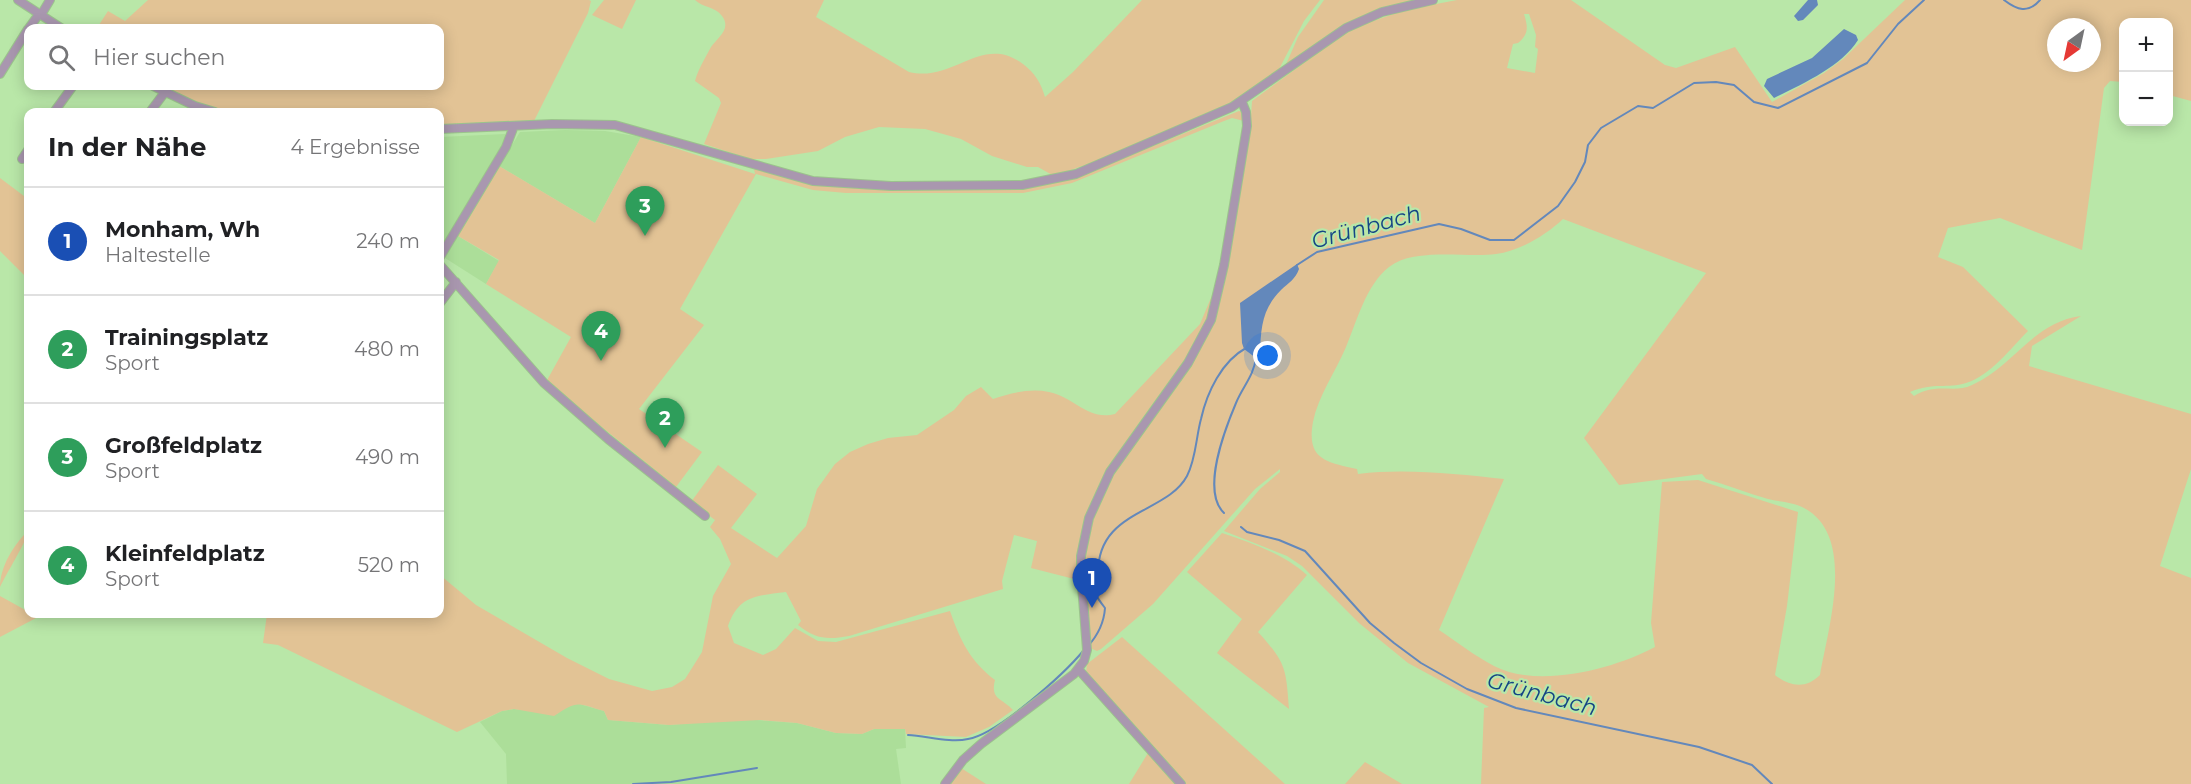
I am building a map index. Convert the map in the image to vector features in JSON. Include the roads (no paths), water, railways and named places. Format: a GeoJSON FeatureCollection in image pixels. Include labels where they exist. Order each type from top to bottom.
{"type":"FeatureCollection","features":[{"type":"Feature","properties":{"kind":"street"},"geometry":{"type":"LineString","coordinates":[[18,0],[56,24]]}},
{"type":"Feature","properties":{"kind":"street"},"geometry":{"type":"LineString","coordinates":[[33,24],[50,0]]}},
{"type":"Feature","properties":{"kind":"street"},"geometry":{"type":"LineString","coordinates":[[444,129],[615,125],[813,181],[851,185],[1022,185],[1076,174],[1242,102],[1346,28],[1382,12],[1433,0]]}},
{"type":"Feature","properties":{"kind":"street"},"geometry":{"type":"LineString","coordinates":[[0,74],[24,37]]}},
{"type":"Feature","properties":{"kind":"street"},"geometry":{"type":"LineString","coordinates":[[57,108],[70,90]]}},
{"type":"Feature","properties":{"kind":"street"},"geometry":{"type":"LineString","coordinates":[[161,90],[205,108]]}},
{"type":"Feature","properties":{"kind":"street"},"geometry":{"type":"LineString","coordinates":[[153,108],[165,92]]}},
{"type":"Feature","properties":{"kind":"street"},"geometry":{"type":"LineString","coordinates":[[945,784],[971,753],[1079,670],[1088,650],[1081,573],[1089,518],[1110,472],[1188,363],[1211,320],[1218,297],[1247,126],[1246,112],[1242,102]]}},
{"type":"Feature","properties":{"kind":"street"},"geometry":{"type":"LineString","coordinates":[[444,250],[506,147],[514,126]]}},
{"type":"Feature","properties":{"kind":"street"},"geometry":{"type":"LineString","coordinates":[[444,269],[544,383],[608,439],[705,516]]}},
{"type":"Feature","properties":{"kind":"street"},"geometry":{"type":"LineString","coordinates":[[444,298],[456,282]]}},
{"type":"Feature","properties":{"kind":"street"},"geometry":{"type":"LineString","coordinates":[[1079,670],[1181,784]]}},
{"type":"Feature","properties":{"kind":"water"},"geometry":{"type":"Polygon","coordinates":[[[1808,0],[1817,0],[1818,5],[1803,20],[1798,21],[1794,16],[1808,0]]]}},
{"type":"Feature","properties":{"kind":"water"},"geometry":{"type":"Polygon","coordinates":[[[1844,29],[1856,35],[1858,40],[1851,50],[1820,74],[1774,98],[1764,86],[1767,79],[1812,58],[1844,29]]]}},
{"type":"Feature","properties":{"kind":"water"},"geometry":{"type":"Polygon","coordinates":[[[1297,264],[1299,269],[1296,276],[1275,297],[1266,312],[1260,353],[1256,358],[1244,349],[1242,343],[1240,303],[1297,264]]]}},
{"type":"Feature","properties":{"kind":"waterway","name":"Grünbach"},"geometry":{"type":"LineString","coordinates":[[1297,265],[1317,252],[1439,224],[1461,229],[1490,240],[1514,240],[1558,206],[1575,182],[1585,162],[1588,145],[1601,128],[1638,106],[1653,108],[1694,83],[1716,82],[1734,85],[1754,102],[1778,108],[1867,63],[1898,24],[1924,0]]}},
{"type":"Feature","properties":{"kind":"waterway","name":"Grünbach"},"geometry":{"type":"LineString","coordinates":[[2004,0],[2022,9],[2027,9],[2040,0]]}},
{"type":"Feature","properties":{"kind":"waterway"},"geometry":{"type":"LineString","coordinates":[[1088,646],[1095,638],[1103,619],[1105,608],[1096,592],[1100,554],[1108,538],[1120,525],[1177,489],[1187,476],[1199,426],[1212,388],[1223,369],[1246,348]]}},
{"type":"Feature","properties":{"kind":"waterway","name":"Grünbach"},"geometry":{"type":"LineString","coordinates":[[1224,513],[1217,503],[1215,490],[1217,460],[1231,414],[1251,375],[1256,357]]}},
{"type":"Feature","properties":{"kind":"waterway","name":"Grünbach"},"geometry":{"type":"LineString","coordinates":[[1241,527],[1247,532],[1279,540],[1305,551],[1370,623],[1421,663],[1467,689],[1516,708],[1699,747],[1752,765],[1772,784]]}},
{"type":"Feature","properties":{"kind":"waterway"},"geometry":{"type":"LineString","coordinates":[[908,735],[954,740],[981,735],[1030,702],[1084,650]]}},
{"type":"Feature","properties":{"kind":"waterway"},"geometry":{"type":"LineString","coordinates":[[633,784],[671,782],[757,768]]}},
{"type":"Feature","properties":{"kind":"place","name":"Großfeldplatz"},"geometry":{"type":"Point","coordinates":[645,236]}},
{"type":"Feature","properties":{"kind":"place","name":"Kleinfeldplatz"},"geometry":{"type":"Point","coordinates":[601,361]}},
{"type":"Feature","properties":{"kind":"place","name":"Trainingsplatz"},"geometry":{"type":"Point","coordinates":[665,448]}},
{"type":"Feature","properties":{"kind":"place","name":"Monham, Wh"},"geometry":{"type":"Point","coordinates":[1092,608]}}]}
